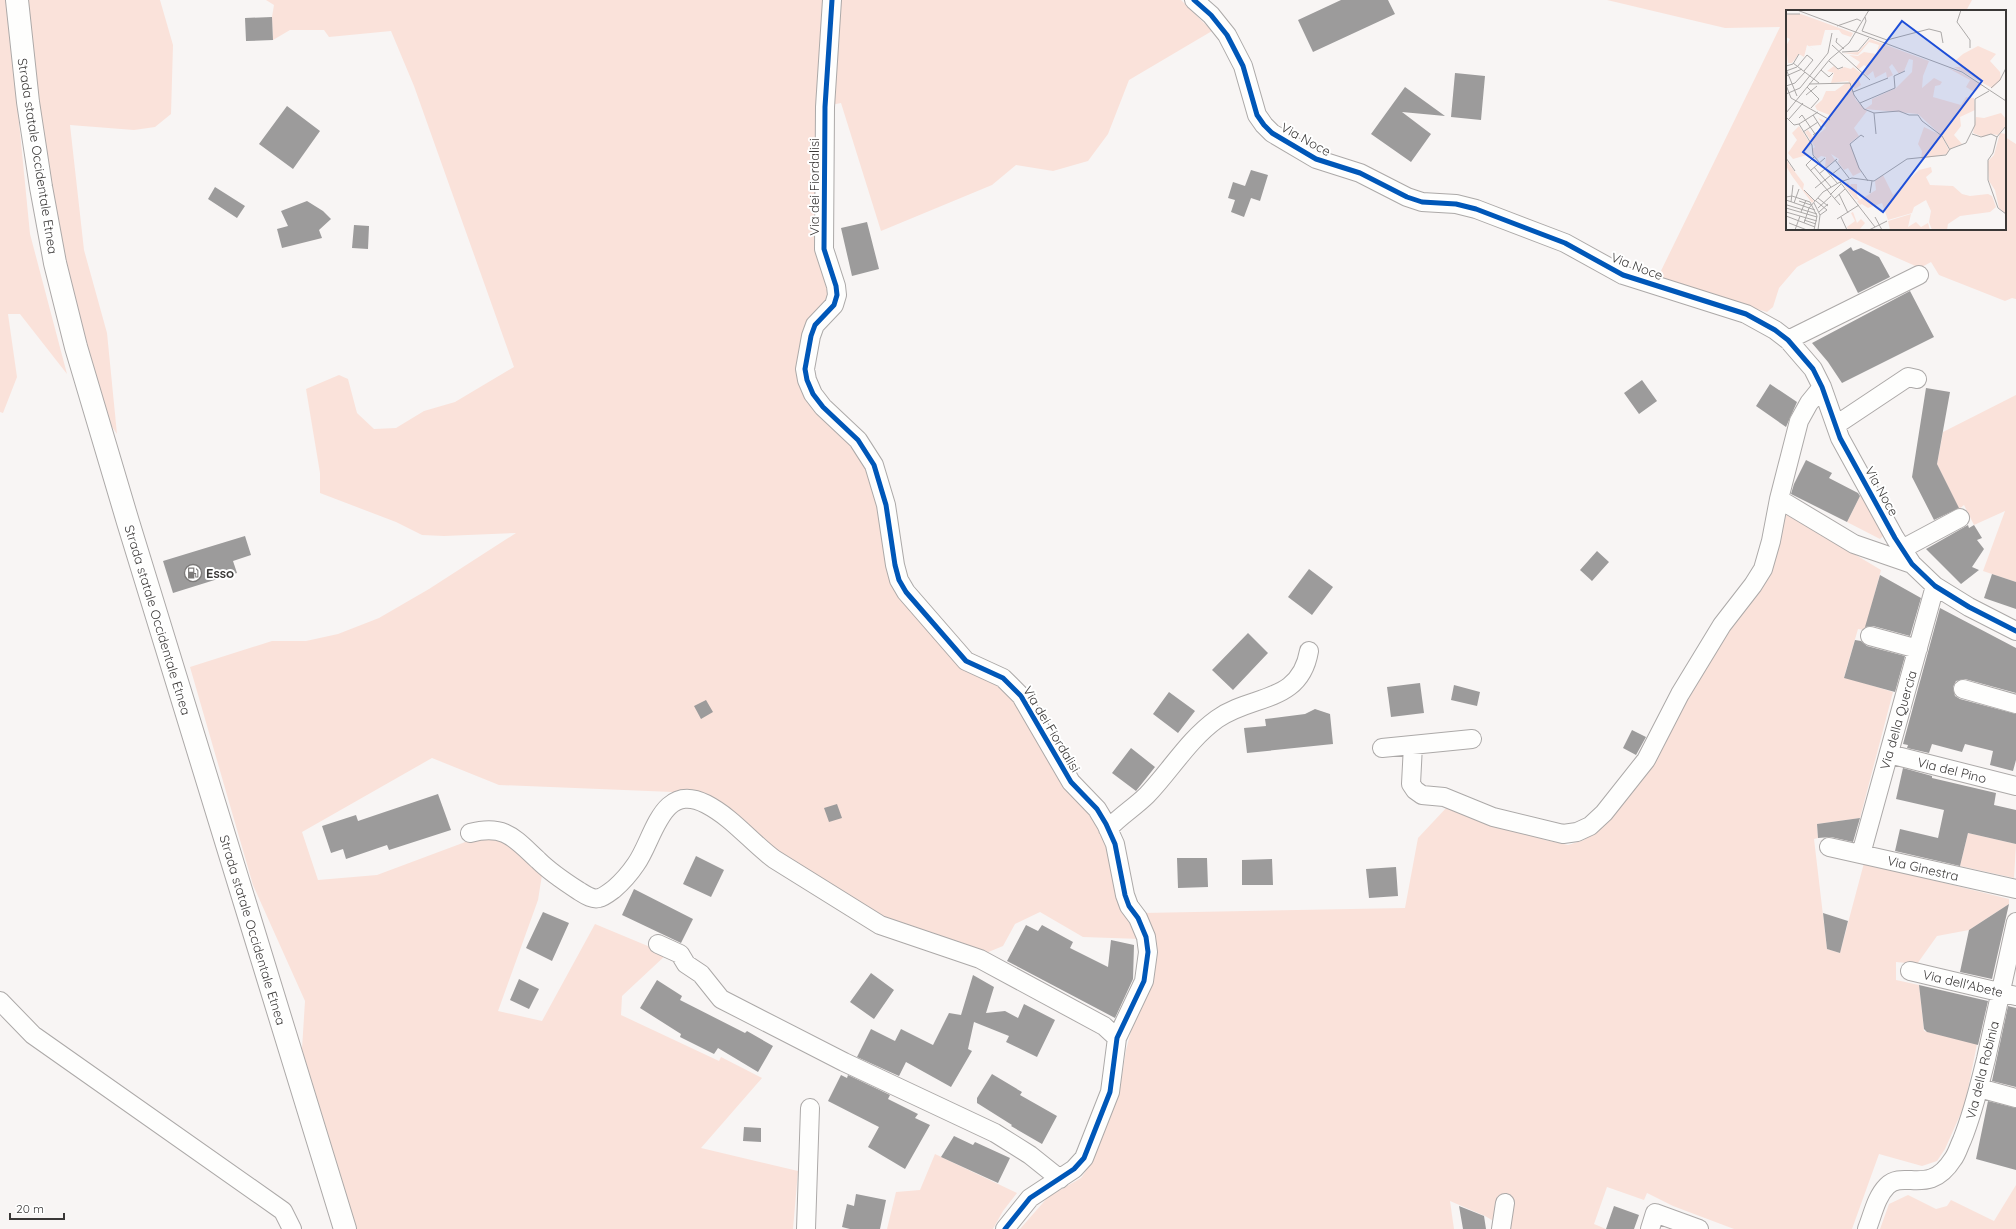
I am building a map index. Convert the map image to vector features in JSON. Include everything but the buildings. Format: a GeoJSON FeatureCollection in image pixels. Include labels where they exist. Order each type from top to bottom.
{"type":"FeatureCollection","features":[{"type":"Feature","properties":{"kind":"main road","name":"Strada statale Occidentale Etnea"},"geometry":{"type":"LineString","coordinates":[[17,0],[28,102],[40,187],[55,263],[76,347],[128,522],[345,1229]]}},
{"type":"Feature","properties":{"kind":"street","name":"Via dei Fiordalisi"},"geometry":{"type":"LineString","coordinates":[[832,0],[825,107],[824,249],[836,286],[837,295],[834,305],[815,325],[811,336],[805,369],[806,380],[823,407],[858,440],[874,465],[886,505],[895,565],[899,580],[906,592],[966,661],[1002,678],[1021,696],[1071,782],[1097,809],[1108,829],[1115,844],[1125,894],[1129,906],[1138,918],[1146,937],[1148,952],[1144,980],[1117,1038],[1110,1092],[1084,1158],[1074,1169],[1060,1180],[1030,1198],[1005,1229]]}},
{"type":"Feature","properties":{"kind":"street","name":"Via Noce"},"geometry":{"type":"LineString","coordinates":[[1194,0],[1211,15],[1227,35],[1244,66],[1257,115],[1264,125],[1272,133],[1316,159],[1360,173],[1407,197],[1422,202],[1456,204],[1476,209],[1548,235],[1623,275],[1746,314],[1775,330],[1788,340],[1813,369],[1822,387],[1844,445],[1907,556],[1935,586],[1969,607],[2016,631]]}},
{"type":"Feature","properties":{"kind":"street"},"geometry":{"type":"LineString","coordinates":[[1788,340],[1919,275]]}},
{"type":"Feature","properties":{"kind":"street"},"geometry":{"type":"LineString","coordinates":[[1836,425],[1908,377],[1917,379]]}},
{"type":"Feature","properties":{"kind":"street"},"geometry":{"type":"LineString","coordinates":[[1413,745],[1411,784],[1415,790],[1422,795],[1444,797],[1474,808],[1493,818],[1563,834],[1577,832],[1590,826],[1604,812],[1646,760],[1680,694],[1722,625],[1754,585],[1763,569],[1799,421],[1809,403],[1822,387]]}},
{"type":"Feature","properties":{"kind":"street"},"geometry":{"type":"LineString","coordinates":[[1779,499],[1854,544],[1907,556],[1960,518]]}},
{"type":"Feature","properties":{"kind":"street","name":"Via della Quercia"},"geometry":{"type":"LineString","coordinates":[[1861,854],[1935,586]]}},
{"type":"Feature","properties":{"kind":"street"},"geometry":{"type":"LineString","coordinates":[[1870,636],[1918,649]]}},
{"type":"Feature","properties":{"kind":"street"},"geometry":{"type":"LineString","coordinates":[[1108,829],[1148,794],[1189,744],[1218,718],[1293,685],[1301,676],[1307,665],[1309,651]]}},
{"type":"Feature","properties":{"kind":"street"},"geometry":{"type":"LineString","coordinates":[[1963,689],[2016,704]]}},
{"type":"Feature","properties":{"kind":"street"},"geometry":{"type":"LineString","coordinates":[[1382,748],[1472,739]]}},
{"type":"Feature","properties":{"kind":"street","name":"Via del Pino"},"geometry":{"type":"LineString","coordinates":[[1889,754],[2016,786]]}},
{"type":"Feature","properties":{"kind":"street"},"geometry":{"type":"LineString","coordinates":[[470,833],[485,830],[505,832],[516,839],[554,874],[589,896],[598,899],[618,885],[636,864],[659,817],[666,809],[674,802],[683,800],[705,804],[738,826],[761,850],[774,859],[880,925],[980,959],[1104,1026],[1117,1038]]}},
{"type":"Feature","properties":{"kind":"street","name":"Via Ginestra"},"geometry":{"type":"LineString","coordinates":[[1829,847],[2016,889]]}},
{"type":"Feature","properties":{"kind":"street","name":"Via della Robinia"},"geometry":{"type":"LineString","coordinates":[[1867,1229],[1879,1196],[1889,1184],[1904,1179],[1919,1181],[1931,1180],[1944,1171],[1957,1151],[1971,1116],[2009,994],[2016,922]]}},
{"type":"Feature","properties":{"kind":"street"},"geometry":{"type":"LineString","coordinates":[[658,944],[680,954],[686,964],[701,974],[721,999],[844,1062],[995,1133],[1030,1155],[1060,1180]]}},
{"type":"Feature","properties":{"kind":"street","name":"Via dell'Abete"},"geometry":{"type":"LineString","coordinates":[[1910,971],[2009,994]]}},
{"type":"Feature","properties":{"kind":"street"},"geometry":{"type":"LineString","coordinates":[[0,1001],[33,1035],[283,1211],[292,1229]]}},
{"type":"Feature","properties":{"kind":"street"},"geometry":{"type":"LineString","coordinates":[[1979,1088],[2016,1098]]}},
{"type":"Feature","properties":{"kind":"street"},"geometry":{"type":"LineString","coordinates":[[806,1229],[810,1108]]}},
{"type":"Feature","properties":{"kind":"street"},"geometry":{"type":"LineString","coordinates":[[1501,1229],[1505,1203]]}},
{"type":"Feature","properties":{"kind":"street"},"geometry":{"type":"LineString","coordinates":[[1652,1221],[1699,1229]]}},
{"type":"Feature","properties":{"kind":"shaded area"},"geometry":{"type":"Polygon","coordinates":[[[0,0],[7,0],[30,234],[67,374],[20,314],[8,314],[17,377],[3,413],[0,412],[0,0]]]}},
{"type":"Feature","properties":{"kind":"shaded area"},"geometry":{"type":"Polygon","coordinates":[[[27,0],[160,0],[173,45],[171,114],[155,127],[134,130],[70,125],[84,250],[107,333],[117,434],[108,421],[70,287],[42,140],[27,0]]]}},
{"type":"Feature","properties":{"kind":"shaded area"},"geometry":{"type":"Polygon","coordinates":[[[266,0],[827,0],[829,293],[799,374],[800,386],[812,409],[838,431],[865,460],[880,508],[893,582],[1009,691],[1089,811],[1102,834],[1141,939],[1083,937],[1040,912],[1015,924],[1003,946],[986,953],[879,920],[766,846],[697,793],[499,785],[432,758],[302,832],[318,880],[377,875],[476,838],[502,841],[521,852],[542,875],[538,900],[498,1011],[542,1021],[595,924],[667,954],[622,996],[621,1015],[719,1061],[721,1057],[762,1078],[701,1148],[798,1171],[793,1229],[357,1229],[302,1049],[305,1001],[253,885],[190,667],[272,641],[306,641],[338,634],[379,618],[429,589],[516,533],[444,536],[422,535],[396,522],[320,493],[320,473],[306,389],[339,375],[348,379],[357,413],[374,429],[396,428],[424,411],[455,402],[514,367],[414,86],[391,31],[329,37],[324,30],[290,30],[273,40],[272,17],[274,5],[266,0]]]}},
{"type":"Feature","properties":{"kind":"shaded area"},"geometry":{"type":"Polygon","coordinates":[[[838,0],[1181,0],[1212,31],[1129,80],[1108,134],[1088,161],[1053,171],[1016,165],[992,185],[881,231],[841,103],[831,105],[838,0]]]}},
{"type":"Feature","properties":{"kind":"shaded area"},"geometry":{"type":"Polygon","coordinates":[[[1607,0],[1972,0],[1967,10],[1786,10],[1786,230],[2006,230],[2006,138],[2016,144],[2016,299],[2012,298],[2005,301],[1939,275],[1931,262],[1920,268],[1852,238],[1797,267],[1779,288],[1773,307],[1767,312],[1657,279],[1780,27],[1725,28],[1607,0]]]}},
{"type":"Feature","properties":{"kind":"shaded area"},"geometry":{"type":"Polygon","coordinates":[[[2016,395],[2016,582],[1983,571],[2005,511],[1974,525],[1964,505],[1959,509],[1937,464],[1943,432],[2016,395]]]}},
{"type":"Feature","properties":{"kind":"shaded area"},"geometry":{"type":"Polygon","coordinates":[[[1861,494],[1884,535],[1880,539],[1847,522],[1861,494]]]}},
{"type":"Feature","properties":{"kind":"shaded area"},"geometry":{"type":"Polygon","coordinates":[[[1784,512],[1881,570],[1865,630],[1858,629],[1844,677],[1893,692],[1860,818],[1817,824],[1818,838],[1814,839],[1827,949],[1840,953],[1864,863],[2009,899],[2009,904],[1969,930],[1937,936],[1917,964],[1896,962],[1896,980],[1919,985],[1924,1031],[1977,1044],[1965,1104],[1945,1149],[1937,1161],[1922,1166],[1879,1154],[1852,1229],[1734,1229],[1673,1206],[1647,1193],[1644,1200],[1607,1187],[1594,1224],[1606,1229],[1507,1229],[1485,1216],[1450,1201],[1454,1229],[1020,1229],[1048,1197],[1081,1178],[1091,1163],[1119,1094],[1126,1050],[1132,1027],[1143,913],[1405,908],[1418,838],[1448,806],[1498,828],[1526,832],[1545,840],[1568,845],[1584,840],[1607,821],[1634,790],[1666,737],[1784,512]]]}},
{"type":"Feature","properties":{"kind":"shaded area"},"geometry":{"type":"Polygon","coordinates":[[[1968,833],[2016,844],[2014,878],[1960,866],[1968,833]]]}},
{"type":"Feature","properties":{"kind":"shaded area"},"geometry":{"type":"Polygon","coordinates":[[[935,1154],[1017,1193],[1003,1211],[993,1229],[887,1229],[896,1192],[920,1190],[935,1154]]]}},
{"type":"Feature","properties":{"kind":"shaded area"},"geometry":{"type":"Polygon","coordinates":[[[2016,1185],[2016,1229],[1880,1229],[1889,1204],[1908,1195],[1936,1209],[1947,1206],[1951,1200],[1994,1221],[2016,1185]]]}},
{"type":"Feature","properties":{"kind":"cycle path"},"geometry":{"type":"LineString","coordinates":[[832,0],[825,107],[824,249],[836,286],[837,295],[834,305],[815,325],[811,336],[805,369],[807,380],[813,394],[823,407],[858,440],[874,465],[886,505],[895,565],[899,580],[906,592],[966,661],[1003,678],[1021,696],[1071,782],[1097,809],[1106,824],[1115,844],[1125,895],[1129,906],[1138,918],[1146,937],[1148,952],[1144,981],[1117,1038],[1110,1092],[1084,1158],[1074,1169],[1030,1198],[1005,1229]]}},
{"type":"Feature","properties":{"kind":"cycle path"},"geometry":{"type":"LineString","coordinates":[[1194,0],[1211,15],[1227,35],[1243,66],[1257,115],[1264,125],[1272,133],[1316,159],[1360,173],[1407,197],[1422,202],[1456,204],[1476,209],[1565,243],[1623,275],[1746,314],[1775,330],[1788,340],[1813,369],[1822,387],[1840,438],[1895,538],[1912,564],[1935,586],[1969,607],[2016,631]]}},
{"type":"Feature","properties":{"kind":"place","name":"Esso"},"geometry":{"type":"Point","coordinates":[193,573]}}]}
